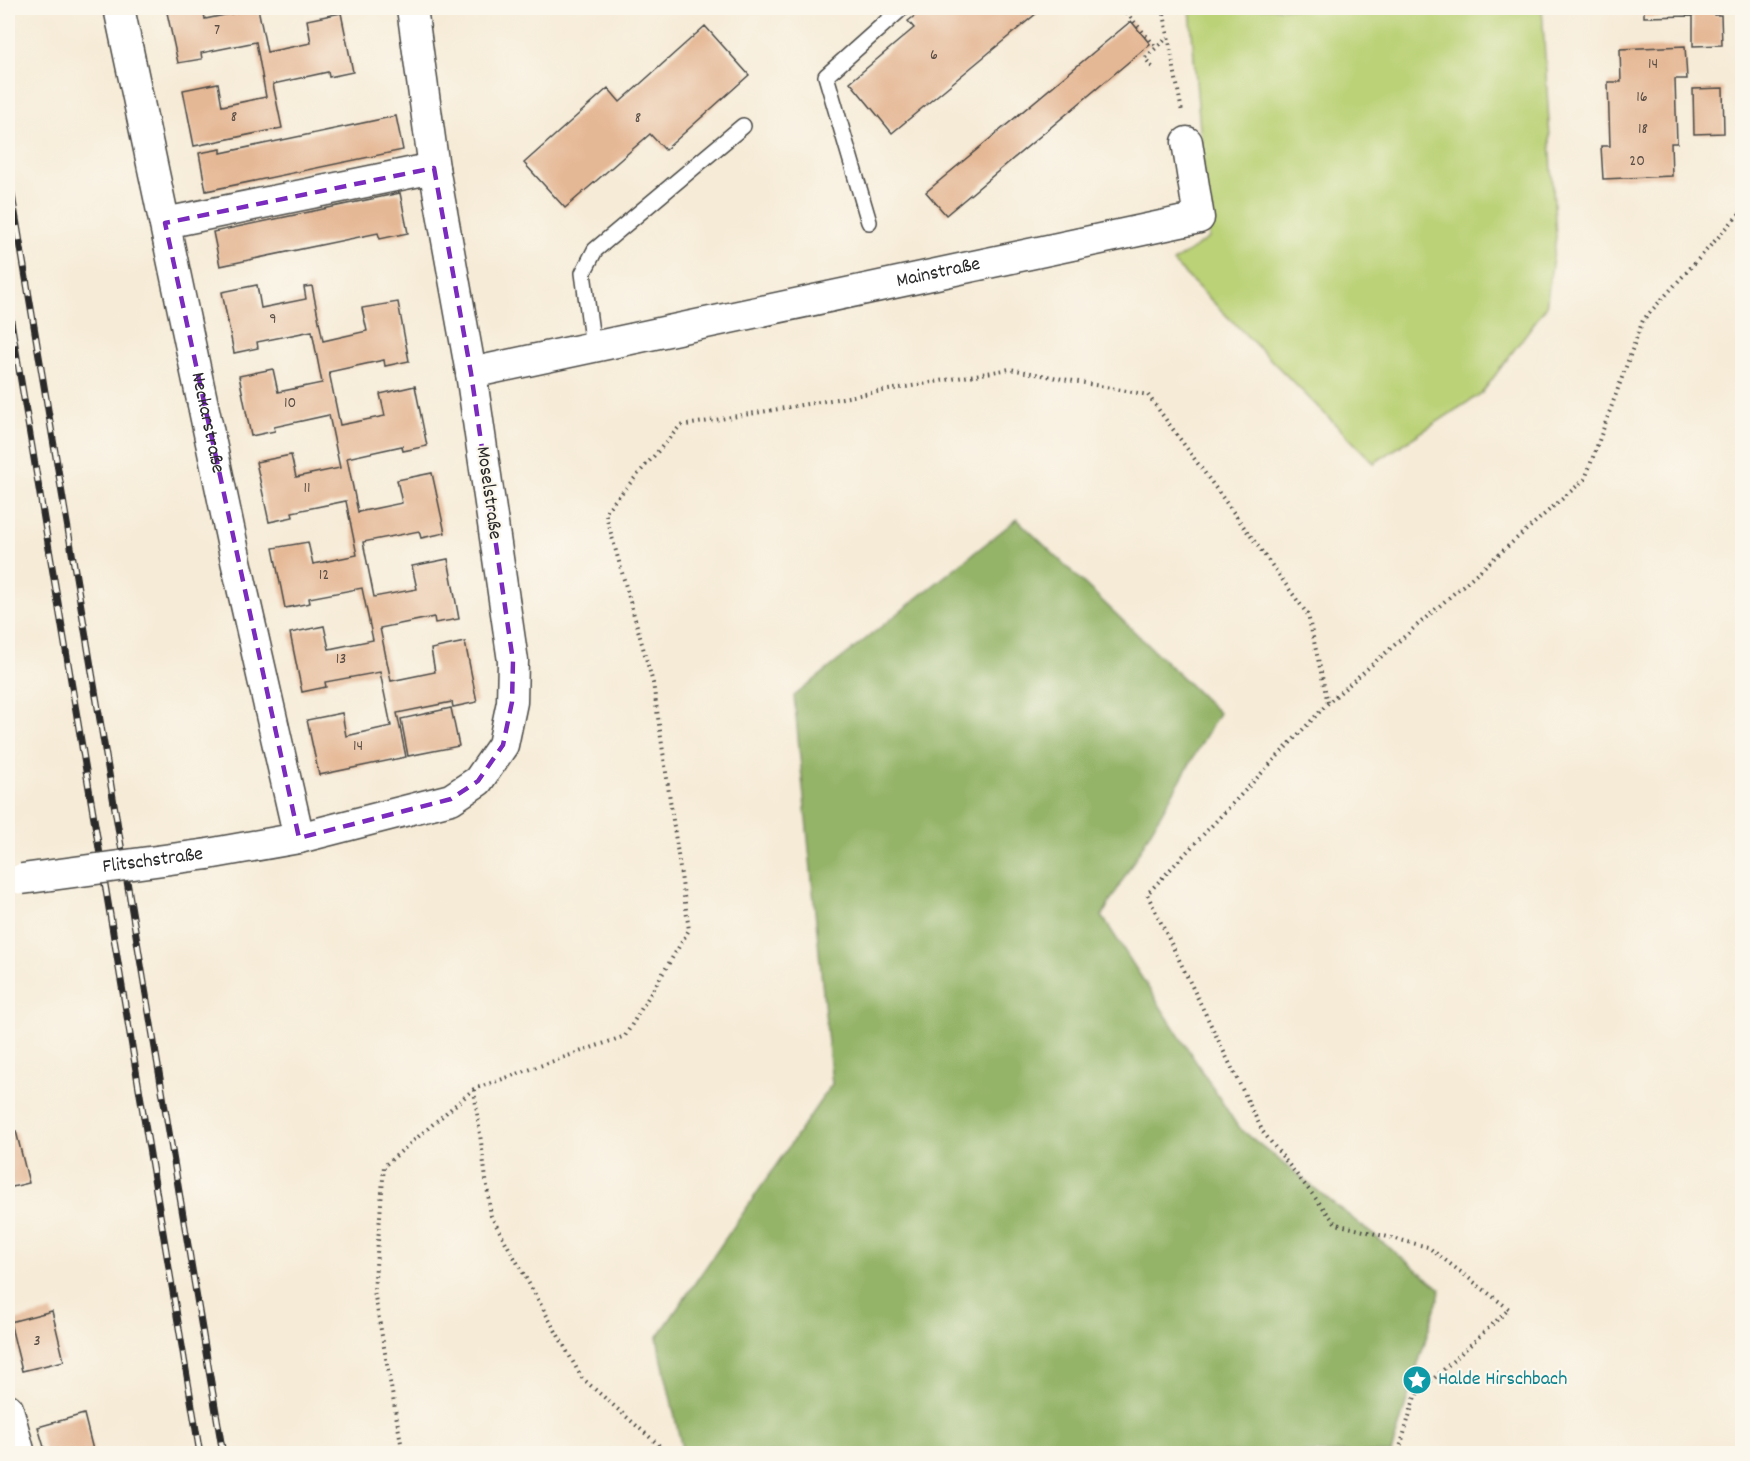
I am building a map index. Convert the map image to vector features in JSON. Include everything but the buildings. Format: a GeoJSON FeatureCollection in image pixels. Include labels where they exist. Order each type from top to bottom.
{"type":"FeatureCollection","features":[{"type":"Feature","properties":{"kind":"street","name":"Neckarstraße"},"geometry":{"type":"LineString","coordinates":[[119,8],[234,549],[299,838]]}},
{"type":"Feature","properties":{"kind":"street","name":"Moselstraße"},"geometry":{"type":"LineString","coordinates":[[299,838],[451,799],[478,781],[503,745],[512,702],[513,661],[471,373],[434,168],[420,9]]}},
{"type":"Feature","properties":{"kind":"street","name":"Mainstraße"},"geometry":{"type":"LineString","coordinates":[[471,373],[1199,218],[1187,142]]}},
{"type":"Feature","properties":{"kind":"street"},"geometry":{"type":"LineString","coordinates":[[165,223],[434,168]]}},
{"type":"Feature","properties":{"kind":"street","name":"Flitschstraße"},"geometry":{"type":"LineString","coordinates":[[15,880],[208,854],[299,838]]}},
{"type":"Feature","properties":{"kind":"street"},"geometry":{"type":"LineString","coordinates":[[8,1408],[20,1454]]}},
{"type":"Feature","properties":{"kind":"lane"},"geometry":{"type":"LineString","coordinates":[[869,222],[826,76],[902,8]]}},
{"type":"Feature","properties":{"kind":"lane"},"geometry":{"type":"LineString","coordinates":[[593,347],[583,273],[595,250],[743,126]]}},
{"type":"Feature","properties":{"kind":"path"},"geometry":{"type":"LineString","coordinates":[[1122,8],[1156,48]]}},
{"type":"Feature","properties":{"kind":"path"},"geometry":{"type":"LineString","coordinates":[[1163,8],[1187,142]]}},
{"type":"Feature","properties":{"kind":"path"},"geometry":{"type":"LineString","coordinates":[[1152,67],[1145,58],[1168,38]]}},
{"type":"Feature","properties":{"kind":"path"},"geometry":{"type":"LineString","coordinates":[[1398,1454],[1415,1396],[1509,1309],[1428,1247],[1336,1224],[1263,1132],[1147,894],[1328,703],[1585,479],[1643,320],[1743,211]]}},
{"type":"Feature","properties":{"kind":"path"},"geometry":{"type":"LineString","coordinates":[[403,1454],[374,1291],[384,1166],[474,1089],[625,1036],[689,930],[653,683],[605,512],[680,426],[1011,369],[1148,395],[1308,615],[1328,703]]}},
{"type":"Feature","properties":{"kind":"path"},"geometry":{"type":"LineString","coordinates":[[474,1089],[491,1216],[582,1378],[669,1454]]}},
{"type":"Feature","properties":{"kind":"highlighted area"},"geometry":{"type":"Polygon","coordinates":[[[434,168],[471,373],[513,661],[512,702],[503,745],[478,781],[451,799],[299,838],[165,223],[434,168]]]}},
{"type":"Feature","properties":{"kind":"green space"},"geometry":{"type":"Polygon","coordinates":[[[1190,8],[1542,8],[1556,237],[1546,307],[1482,393],[1374,463],[1173,262],[1209,238],[1190,8]]]}},
{"type":"Feature","properties":{"kind":"green space"},"geometry":{"type":"Polygon","coordinates":[[[1017,519],[1219,713],[1102,916],[1238,1127],[1441,1289],[1391,1453],[683,1453],[657,1338],[832,1084],[794,696],[1017,519]]]}},
{"type":"Feature","properties":{"kind":"railway"},"geometry":{"type":"LineString","coordinates":[[8,171],[223,1454]]}},
{"type":"Feature","properties":{"kind":"railway"},"geometry":{"type":"LineString","coordinates":[[8,303],[200,1454]]}},
{"type":"Feature","properties":{"kind":"place","name":"Halde Hirschbach"},"geometry":{"type":"Point","coordinates":[1417,1380]}}]}
